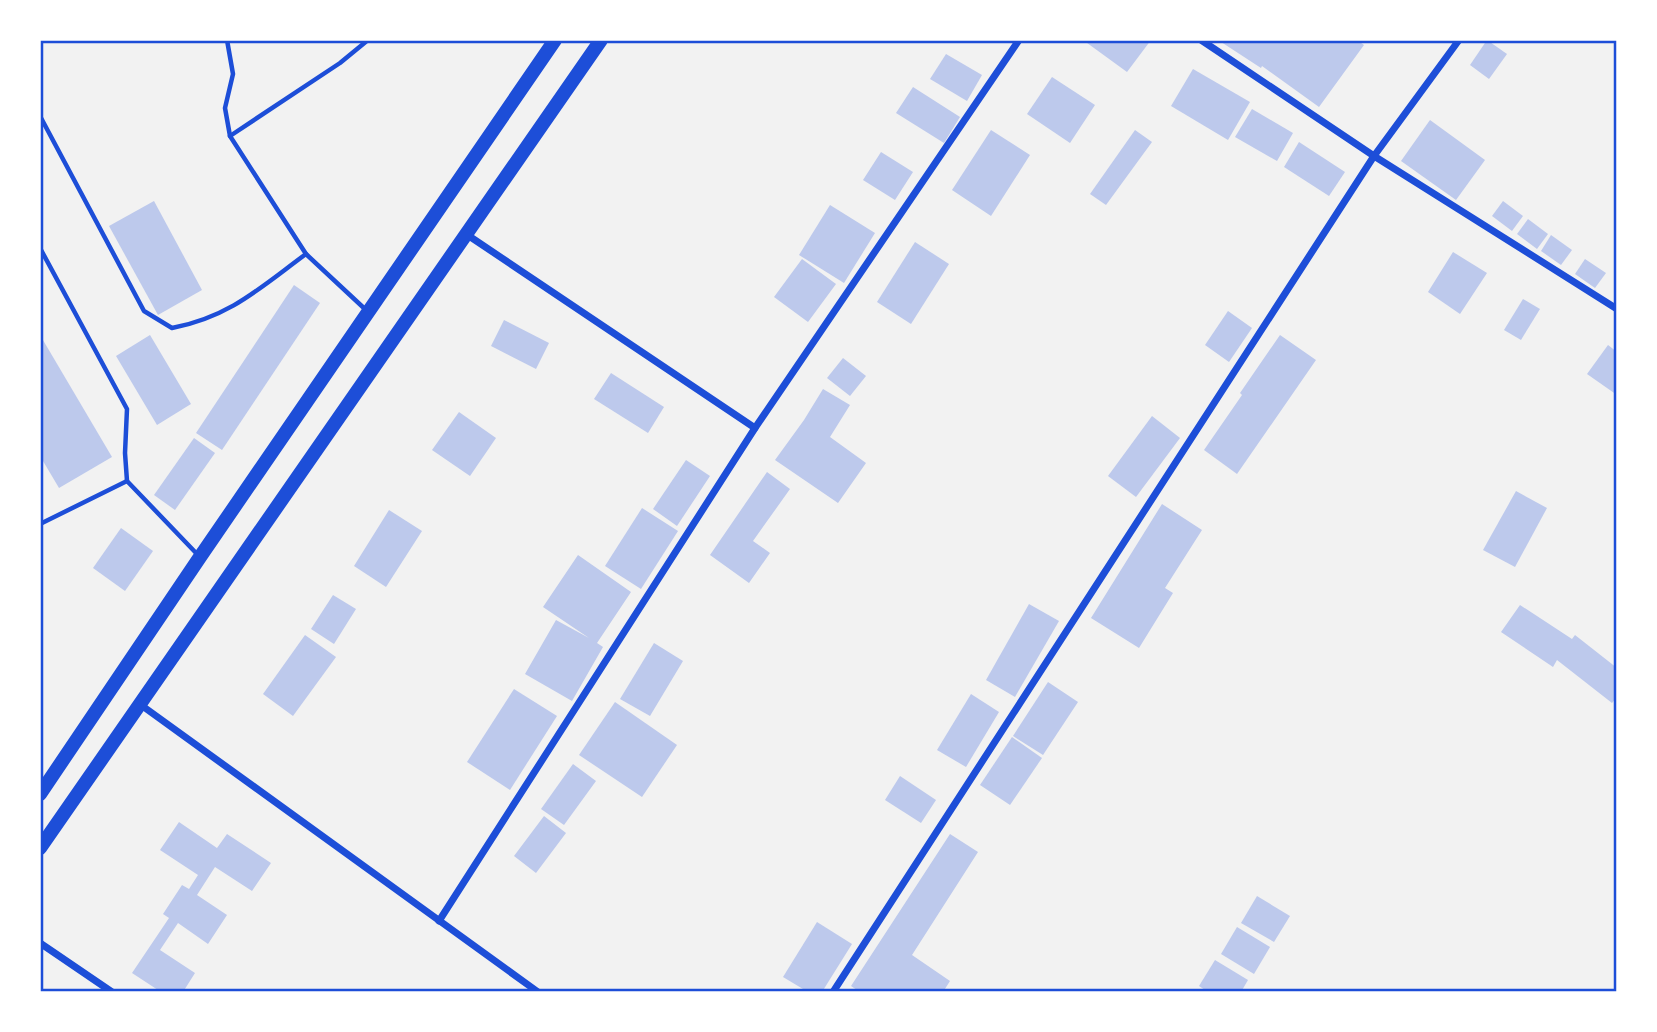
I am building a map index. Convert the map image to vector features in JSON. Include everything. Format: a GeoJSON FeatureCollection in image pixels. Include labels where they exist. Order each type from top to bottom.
{"type":"FeatureCollection","features":[{"type":"Feature","properties":{"kind":"main road"},"geometry":{"type":"LineString","coordinates":[[40,794],[555,40]]}},
{"type":"Feature","properties":{"kind":"main road"},"geometry":{"type":"LineString","coordinates":[[40,848],[601,40]]}},
{"type":"Feature","properties":{"kind":"street"},"geometry":{"type":"LineString","coordinates":[[439,921],[755,429],[1018,40]]}},
{"type":"Feature","properties":{"kind":"street"},"geometry":{"type":"LineString","coordinates":[[1201,40],[1374,156],[1617,309]]}},
{"type":"Feature","properties":{"kind":"street"},"geometry":{"type":"LineString","coordinates":[[833,992],[1374,156],[1459,40]]}},
{"type":"Feature","properties":{"kind":"street"},"geometry":{"type":"LineString","coordinates":[[466,234],[755,429]]}},
{"type":"Feature","properties":{"kind":"street"},"geometry":{"type":"LineString","coordinates":[[141,705],[538,992]]}},
{"type":"Feature","properties":{"kind":"street"},"geometry":{"type":"LineString","coordinates":[[40,943],[112,992]]}},
{"type":"Feature","properties":{"kind":"lane"},"geometry":{"type":"LineString","coordinates":[[228,40],[233,74],[225,108],[230,136],[306,254],[370,313]]}},
{"type":"Feature","properties":{"kind":"lane"},"geometry":{"type":"LineString","coordinates":[[230,136],[368,40]]}},
{"type":"Feature","properties":{"kind":"lane"},"geometry":{"type":"LineString","coordinates":[[40,116],[144,311],[173,328],[195,324],[232,309],[306,254]]}},
{"type":"Feature","properties":{"kind":"lane"},"geometry":{"type":"LineString","coordinates":[[40,248],[127,409],[127,481],[200,557]]}},
{"type":"Feature","properties":{"kind":"lane"},"geometry":{"type":"LineString","coordinates":[[40,524],[127,481]]}},
{"type":"Feature","properties":{"kind":"building"},"geometry":{"type":"Polygon","coordinates":[[[1083,40],[1151,40],[1127,72],[1083,40]]]}},
{"type":"Feature","properties":{"kind":"building"},"geometry":{"type":"Polygon","coordinates":[[[1218,40],[1357,40],[1364,45],[1319,107],[1262,66],[1261,68],[1218,40]]]}},
{"type":"Feature","properties":{"kind":"building"},"geometry":{"type":"Polygon","coordinates":[[[1487,40],[1507,54],[1489,79],[1470,65],[1487,40]]]}},
{"type":"Feature","properties":{"kind":"building"},"geometry":{"type":"Polygon","coordinates":[[[946,54],[982,75],[967,101],[930,79],[946,54]]]}},
{"type":"Feature","properties":{"kind":"building"},"geometry":{"type":"Polygon","coordinates":[[[1193,69],[1250,102],[1228,140],[1171,106],[1193,69]]]}},
{"type":"Feature","properties":{"kind":"building"},"geometry":{"type":"Polygon","coordinates":[[[1052,77],[1095,105],[1070,143],[1027,114],[1052,77]]]}},
{"type":"Feature","properties":{"kind":"building"},"geometry":{"type":"Polygon","coordinates":[[[913,87],[960,117],[944,143],[896,113],[913,87]]]}},
{"type":"Feature","properties":{"kind":"building"},"geometry":{"type":"Polygon","coordinates":[[[1252,109],[1293,133],[1277,161],[1235,137],[1252,109]]]}},
{"type":"Feature","properties":{"kind":"building"},"geometry":{"type":"Polygon","coordinates":[[[1430,120],[1485,160],[1456,200],[1401,161],[1430,120]]]}},
{"type":"Feature","properties":{"kind":"building"},"geometry":{"type":"Polygon","coordinates":[[[991,130],[1030,155],[991,216],[952,190],[991,130]]]}},
{"type":"Feature","properties":{"kind":"building"},"geometry":{"type":"Polygon","coordinates":[[[1135,130],[1152,142],[1106,205],[1090,194],[1135,130]]]}},
{"type":"Feature","properties":{"kind":"building"},"geometry":{"type":"Polygon","coordinates":[[[1299,142],[1345,172],[1329,196],[1284,167],[1299,142]]]}},
{"type":"Feature","properties":{"kind":"building"},"geometry":{"type":"Polygon","coordinates":[[[881,152],[913,172],[895,200],[863,180],[881,152]]]}},
{"type":"Feature","properties":{"kind":"building"},"geometry":{"type":"Polygon","coordinates":[[[154,201],[202,290],[158,315],[109,226],[154,201]]]}},
{"type":"Feature","properties":{"kind":"building"},"geometry":{"type":"Polygon","coordinates":[[[1503,201],[1523,216],[1512,231],[1492,216],[1503,201]]]}},
{"type":"Feature","properties":{"kind":"building"},"geometry":{"type":"Polygon","coordinates":[[[830,205],[875,233],[844,283],[799,255],[830,205]]]}},
{"type":"Feature","properties":{"kind":"building"},"geometry":{"type":"Polygon","coordinates":[[[1528,219],[1548,234],[1537,249],[1517,234],[1528,219]]]}},
{"type":"Feature","properties":{"kind":"building"},"geometry":{"type":"Polygon","coordinates":[[[1551,235],[1572,250],[1561,265],[1541,251],[1551,235]]]}},
{"type":"Feature","properties":{"kind":"building"},"geometry":{"type":"Polygon","coordinates":[[[915,242],[949,264],[911,324],[877,302],[915,242]]]}},
{"type":"Feature","properties":{"kind":"building"},"geometry":{"type":"Polygon","coordinates":[[[1453,252],[1487,273],[1460,314],[1428,292],[1453,252]]]}},
{"type":"Feature","properties":{"kind":"building"},"geometry":{"type":"Polygon","coordinates":[[[802,259],[836,284],[808,322],[774,297],[802,259]]]}},
{"type":"Feature","properties":{"kind":"building"},"geometry":{"type":"Polygon","coordinates":[[[1585,259],[1606,273],[1595,288],[1575,274],[1585,259]]]}},
{"type":"Feature","properties":{"kind":"building"},"geometry":{"type":"Polygon","coordinates":[[[294,285],[320,303],[222,450],[196,433],[294,285]]]}},
{"type":"Feature","properties":{"kind":"building"},"geometry":{"type":"Polygon","coordinates":[[[1523,299],[1540,309],[1521,340],[1504,330],[1523,299]]]}},
{"type":"Feature","properties":{"kind":"building"},"geometry":{"type":"Polygon","coordinates":[[[1228,311],[1252,328],[1229,362],[1205,345],[1228,311]]]}},
{"type":"Feature","properties":{"kind":"building"},"geometry":{"type":"Polygon","coordinates":[[[504,320],[549,343],[536,369],[491,346],[504,320]]]}},
{"type":"Feature","properties":{"kind":"building"},"geometry":{"type":"Polygon","coordinates":[[[40,335],[112,457],[59,488],[40,456],[40,335]]]}},
{"type":"Feature","properties":{"kind":"building"},"geometry":{"type":"Polygon","coordinates":[[[150,335],[191,404],[157,425],[116,356],[150,335]]]}},
{"type":"Feature","properties":{"kind":"building"},"geometry":{"type":"Polygon","coordinates":[[[1280,335],[1316,360],[1237,474],[1204,450],[1280,335]]]}},
{"type":"Feature","properties":{"kind":"building"},"geometry":{"type":"Polygon","coordinates":[[[1608,345],[1617,352],[1617,395],[1587,374],[1608,345]]]}},
{"type":"Feature","properties":{"kind":"building"},"geometry":{"type":"Polygon","coordinates":[[[843,358],[866,376],[850,396],[827,378],[843,358]]]}},
{"type":"Feature","properties":{"kind":"building"},"geometry":{"type":"Polygon","coordinates":[[[611,373],[664,407],[648,433],[594,399],[611,373]]]}},
{"type":"Feature","properties":{"kind":"building"},"geometry":{"type":"Polygon","coordinates":[[[823,389],[850,405],[830,437],[866,463],[838,503],[775,460],[823,389]]]}},
{"type":"Feature","properties":{"kind":"building"},"geometry":{"type":"Polygon","coordinates":[[[459,412],[496,438],[470,476],[432,450],[459,412]]]}},
{"type":"Feature","properties":{"kind":"building"},"geometry":{"type":"Polygon","coordinates":[[[1152,416],[1180,438],[1136,497],[1108,476],[1152,416]]]}},
{"type":"Feature","properties":{"kind":"building"},"geometry":{"type":"Polygon","coordinates":[[[194,438],[215,453],[175,510],[154,495],[194,438]]]}},
{"type":"Feature","properties":{"kind":"building"},"geometry":{"type":"Polygon","coordinates":[[[686,460],[710,476],[677,526],[653,509],[686,460]]]}},
{"type":"Feature","properties":{"kind":"building"},"geometry":{"type":"Polygon","coordinates":[[[767,472],[790,489],[753,541],[770,553],[749,583],[710,555],[767,472]]]}},
{"type":"Feature","properties":{"kind":"building"},"geometry":{"type":"Polygon","coordinates":[[[1516,491],[1547,508],[1515,567],[1483,550],[1516,491]]]}},
{"type":"Feature","properties":{"kind":"building"},"geometry":{"type":"Polygon","coordinates":[[[1162,504],[1202,530],[1165,588],[1173,593],[1139,648],[1091,618],[1162,504]]]}},
{"type":"Feature","properties":{"kind":"building"},"geometry":{"type":"Polygon","coordinates":[[[642,508],[678,531],[641,589],[605,566],[642,508]]]}},
{"type":"Feature","properties":{"kind":"building"},"geometry":{"type":"Polygon","coordinates":[[[389,510],[422,531],[386,587],[354,566],[389,510]]]}},
{"type":"Feature","properties":{"kind":"building"},"geometry":{"type":"Polygon","coordinates":[[[121,528],[153,551],[125,591],[93,568],[121,528]]]}},
{"type":"Feature","properties":{"kind":"building"},"geometry":{"type":"Polygon","coordinates":[[[578,555],[631,592],[597,643],[603,647],[572,701],[525,674],[556,620],[589,638],[543,607],[578,555]]]}},
{"type":"Feature","properties":{"kind":"building"},"geometry":{"type":"Polygon","coordinates":[[[333,595],[356,609],[334,644],[311,629],[333,595]]]}},
{"type":"Feature","properties":{"kind":"building"},"geometry":{"type":"Polygon","coordinates":[[[1029,604],[1059,621],[1015,697],[986,680],[1029,604]]]}},
{"type":"Feature","properties":{"kind":"building"},"geometry":{"type":"Polygon","coordinates":[[[1520,605],[1572,639],[1575,635],[1617,668],[1617,697],[1612,703],[1557,660],[1553,667],[1501,632],[1520,605]]]}},
{"type":"Feature","properties":{"kind":"building"},"geometry":{"type":"Polygon","coordinates":[[[305,635],[336,657],[293,716],[263,694],[305,635]]]}},
{"type":"Feature","properties":{"kind":"building"},"geometry":{"type":"Polygon","coordinates":[[[654,643],[683,661],[650,716],[620,699],[654,643]]]}},
{"type":"Feature","properties":{"kind":"building"},"geometry":{"type":"Polygon","coordinates":[[[1048,682],[1078,702],[1043,755],[1013,736],[1048,682]]]}},
{"type":"Feature","properties":{"kind":"building"},"geometry":{"type":"Polygon","coordinates":[[[514,689],[557,716],[510,790],[467,762],[514,689]]]}},
{"type":"Feature","properties":{"kind":"building"},"geometry":{"type":"Polygon","coordinates":[[[971,694],[999,712],[966,767],[937,750],[971,694]]]}},
{"type":"Feature","properties":{"kind":"building"},"geometry":{"type":"Polygon","coordinates":[[[615,702],[677,745],[642,797],[579,755],[615,702]]]}},
{"type":"Feature","properties":{"kind":"building"},"geometry":{"type":"Polygon","coordinates":[[[1012,737],[1042,758],[1010,805],[980,785],[1012,737]]]}},
{"type":"Feature","properties":{"kind":"building"},"geometry":{"type":"Polygon","coordinates":[[[573,764],[596,781],[564,825],[541,809],[573,764]]]}},
{"type":"Feature","properties":{"kind":"building"},"geometry":{"type":"Polygon","coordinates":[[[900,776],[936,800],[921,823],[885,800],[900,776]]]}},
{"type":"Feature","properties":{"kind":"building"},"geometry":{"type":"Polygon","coordinates":[[[544,816],[566,833],[536,873],[514,856],[544,816]]]}},
{"type":"Feature","properties":{"kind":"building"},"geometry":{"type":"Polygon","coordinates":[[[179,822],[217,848],[227,834],[271,863],[252,891],[215,867],[197,895],[227,915],[208,944],[178,923],[160,950],[195,973],[183,992],[161,992],[132,973],[169,918],[163,914],[182,885],[189,889],[198,875],[160,850],[179,822]]]}},
{"type":"Feature","properties":{"kind":"building"},"geometry":{"type":"Polygon","coordinates":[[[950,834],[978,852],[912,955],[950,981],[943,992],[860,992],[851,986],[950,834]]]}},
{"type":"Feature","properties":{"kind":"building"},"geometry":{"type":"Polygon","coordinates":[[[1257,896],[1290,916],[1274,942],[1241,923],[1257,896]]]}},
{"type":"Feature","properties":{"kind":"building"},"geometry":{"type":"Polygon","coordinates":[[[817,922],[852,944],[822,992],[808,992],[783,977],[817,922]]]}},
{"type":"Feature","properties":{"kind":"building"},"geometry":{"type":"Polygon","coordinates":[[[1237,927],[1270,947],[1254,974],[1221,954],[1237,927]]]}},
{"type":"Feature","properties":{"kind":"building"},"geometry":{"type":"Polygon","coordinates":[[[1215,960],[1248,980],[1241,992],[1208,992],[1199,986],[1215,960]]]}}]}
